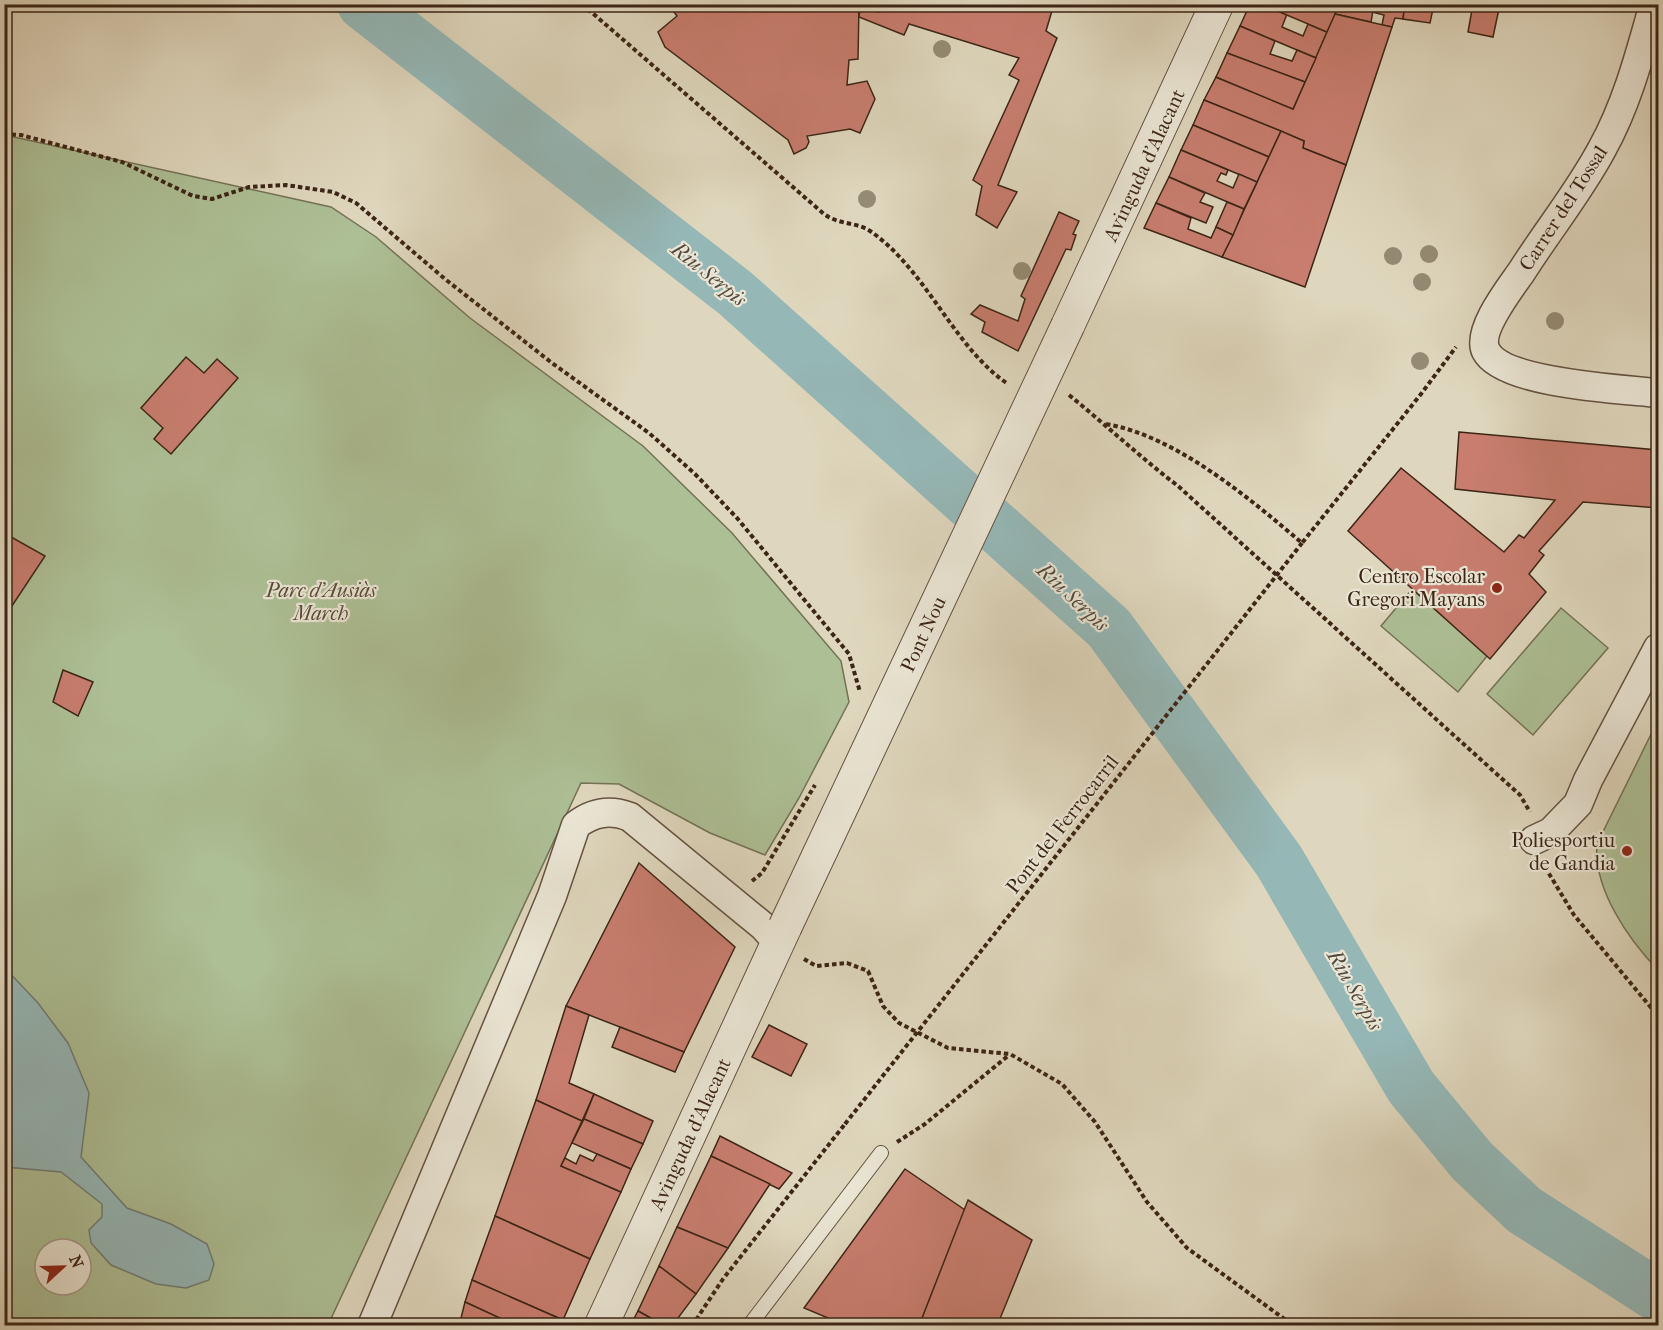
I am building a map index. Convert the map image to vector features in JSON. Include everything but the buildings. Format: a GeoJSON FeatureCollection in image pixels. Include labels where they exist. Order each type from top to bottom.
{"type":"FeatureCollection","features":[{"type":"Feature","properties":{"kind":"street","name":"Avinguda d'Alacant"},"geometry":{"type":"LineString","coordinates":[[1068,325],[1217,4]]}},
{"type":"Feature","properties":{"kind":"street","name":"Carrer del Tossal"},"geometry":{"type":"LineString","coordinates":[[1654,4],[1632,78],[1604,147],[1486,328],[1484,337],[1486,350],[1495,360],[1535,378],[1659,393]]}},
{"type":"Feature","properties":{"kind":"street","name":"Pont Nou"},"geometry":{"type":"LineString","coordinates":[[781,935],[1068,325]]}},
{"type":"Feature","properties":{"kind":"street"},"geometry":{"type":"LineString","coordinates":[[1534,840],[1551,832],[1578,804],[1588,780],[1659,648]]}},
{"type":"Feature","properties":{"kind":"street"},"geometry":{"type":"LineString","coordinates":[[372,1326],[552,896],[576,825],[598,813],[616,812],[630,817],[764,927],[781,935]]}},
{"type":"Feature","properties":{"kind":"street","name":"Avinguda d'Alacant"},"geometry":{"type":"LineString","coordinates":[[601,1326],[781,935]]}},
{"type":"Feature","properties":{"kind":"lane"},"geometry":{"type":"LineString","coordinates":[[749,1326],[881,1153]]}},
{"type":"Feature","properties":{"kind":"path"},"geometry":{"type":"LineString","coordinates":[[582,4],[824,214],[836,222],[862,227],[880,239],[912,272],[980,358],[998,377],[1016,389]]}},
{"type":"Feature","properties":{"kind":"path"},"geometry":{"type":"LineString","coordinates":[[4,134],[21,135],[122,162],[193,196],[212,199],[249,187],[286,185],[333,192],[356,203],[543,356],[649,433],[695,474],[737,519],[849,654],[858,675],[861,691],[859,698]]}},
{"type":"Feature","properties":{"kind":"path"},"geometry":{"type":"LineString","coordinates":[[1062,391],[1178,486],[1520,795],[1535,822],[1534,840],[1543,864],[1574,915],[1659,1016]]}},
{"type":"Feature","properties":{"kind":"path","name":"Pont del Ferrocarril"},"geometry":{"type":"LineString","coordinates":[[692,1326],[723,1279],[1302,543],[1267,514],[1170,447],[1118,426],[1105,424]]}},
{"type":"Feature","properties":{"kind":"path"},"geometry":{"type":"LineString","coordinates":[[732,899],[762,873],[820,776]]}},
{"type":"Feature","properties":{"kind":"path"},"geometry":{"type":"LineString","coordinates":[[781,935],[816,966],[848,963],[868,972],[883,1006],[899,1023],[948,1048],[1010,1054],[1062,1084],[1095,1122],[1148,1202],[1187,1248],[1294,1326]]}},
{"type":"Feature","properties":{"kind":"path"},"geometry":{"type":"LineString","coordinates":[[881,1153],[925,1124],[1010,1054]]}},
{"type":"Feature","properties":{"kind":"green space","name":"Parc d'Ausiàs March"},"geometry":{"type":"Polygon","coordinates":[[[5,135],[331,207],[376,237],[470,318],[643,446],[732,533],[841,661],[849,702],[799,798],[765,855],[710,833],[619,784],[581,783],[328,1325],[5,1326],[5,135]]]}},
{"type":"Feature","properties":{"kind":"green space"},"geometry":{"type":"Polygon","coordinates":[[[1412,589],[1487,656],[1458,692],[1381,626],[1412,589]]]}},
{"type":"Feature","properties":{"kind":"green space"},"geometry":{"type":"Polygon","coordinates":[[[1561,608],[1608,648],[1533,735],[1487,694],[1561,608]]]}},
{"type":"Feature","properties":{"kind":"green space","name":"Poliesportiu de Gandia"},"geometry":{"type":"Polygon","coordinates":[[[1658,720],[1658,970],[1636,944],[1615,913],[1601,878],[1597,861],[1597,844],[1658,720]]]}},
{"type":"Feature","properties":{"kind":"water"},"geometry":{"type":"Polygon","coordinates":[[[4,967],[38,1003],[68,1043],[89,1093],[81,1157],[127,1208],[171,1224],[207,1244],[214,1264],[209,1280],[186,1288],[156,1284],[111,1265],[93,1245],[93,1237],[90,1237],[89,1230],[102,1217],[102,1204],[61,1172],[5,1167],[4,967]]]}},
{"type":"Feature","properties":{"kind":"waterway","name":"Riu Serpis"},"geometry":{"type":"LineString","coordinates":[[363,4],[735,293],[1109,628],[1279,861],[1411,1087],[1472,1161],[1524,1210],[1658,1296]]}},
{"type":"Feature","properties":{"kind":"place","name":"Centro Escolar Gregori Mayans"},"geometry":{"type":"Point","coordinates":[1497,588]}},
{"type":"Feature","properties":{"kind":"place","name":"Poliesportiu de Gandia"},"geometry":{"type":"Point","coordinates":[1627,851]}}]}
